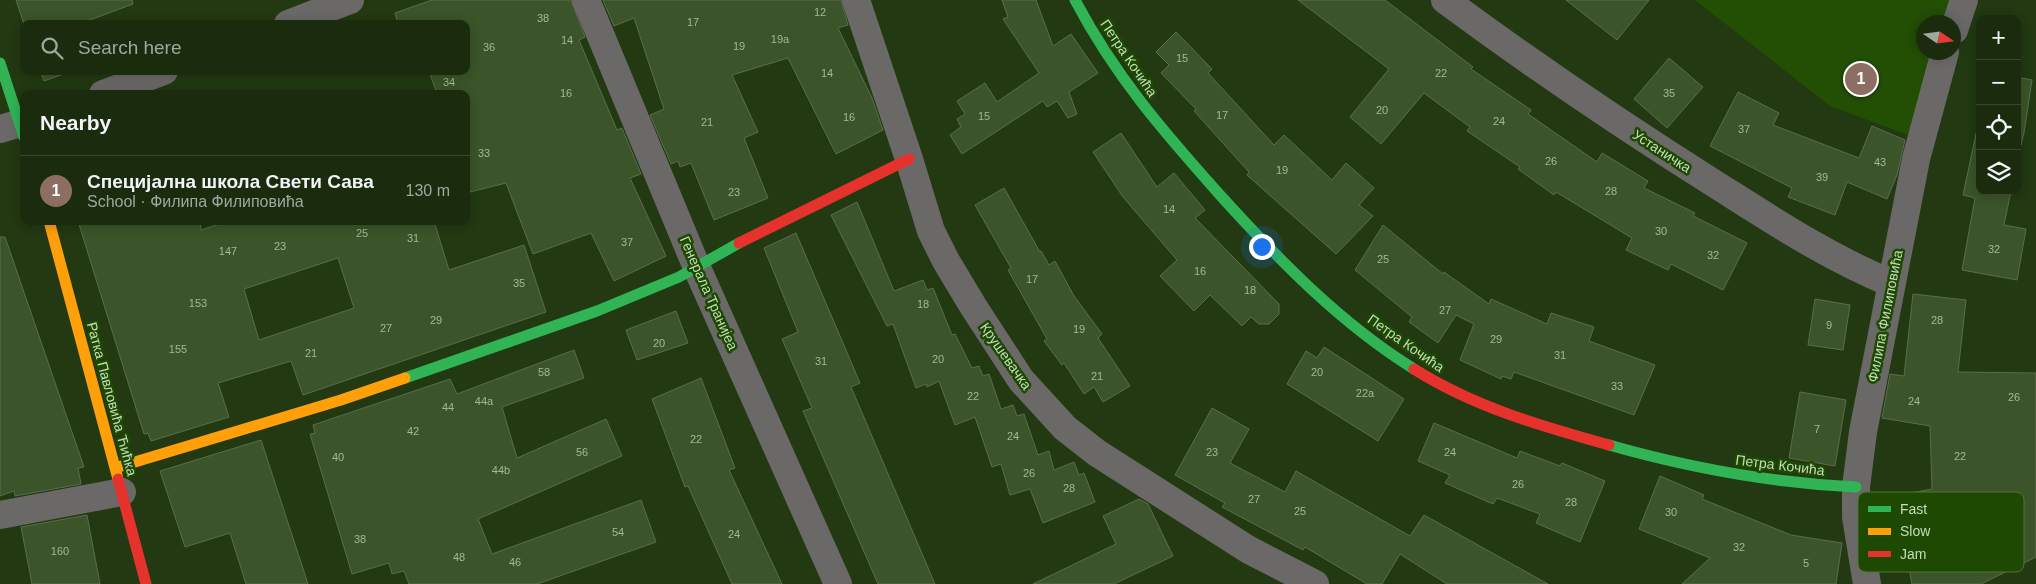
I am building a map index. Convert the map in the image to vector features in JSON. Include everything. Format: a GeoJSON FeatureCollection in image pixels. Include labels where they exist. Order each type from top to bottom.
{"type":"FeatureCollection","features":[{"type":"Feature","properties":{"kind":"street"},"geometry":{"type":"LineString","coordinates":[[298,20],[350,0]]}},
{"type":"Feature","properties":{"kind":"street","name":"Генерала Транијеа"},"geometry":{"type":"LineString","coordinates":[[586,0],[697,268],[838,584]]}},
{"type":"Feature","properties":{"kind":"street","name":"Крушевачка"},"geometry":{"type":"LineString","coordinates":[[856,0],[931,231],[946,261],[1001,353],[1021,380],[1045,409],[1065,428],[1097,453],[1242,545],[1315,584]]}},
{"type":"Feature","properties":{"kind":"street","name":"Петра Кочића"},"geometry":{"type":"LineString","coordinates":[[1075,0],[1090,28],[1130,90],[1184,154],[1272,251],[1322,298],[1379,346],[1431,380],[1466,398],[1526,422],[1698,469],[1743,477],[1820,486],[1856,487]]}},
{"type":"Feature","properties":{"kind":"street","name":"Устаничка"},"geometry":{"type":"LineString","coordinates":[[1445,0],[1642,138],[1814,245],[1891,283]]}},
{"type":"Feature","properties":{"kind":"street"},"geometry":{"type":"LineString","coordinates":[[1959,15],[1964,0]]}},
{"type":"Feature","properties":{"kind":"street","name":"Филипа Филиповића"},"geometry":{"type":"LineString","coordinates":[[1858,528],[1856,487],[1862,432],[1916,159],[1943,60]]}},
{"type":"Feature","properties":{"kind":"street"},"geometry":{"type":"LineString","coordinates":[[0,63],[17,128]]}},
{"type":"Feature","properties":{"kind":"street"},"geometry":{"type":"LineString","coordinates":[[114,90],[153,75]]}},
{"type":"Feature","properties":{"kind":"street"},"geometry":{"type":"LineString","coordinates":[[0,514],[119,480],[332,402],[597,311],[680,278],[745,240],[909,159]]}},
{"type":"Feature","properties":{"kind":"street","name":"Ратка Павловића Ћићка"},"geometry":{"type":"LineString","coordinates":[[50,225],[146,584]]}},
{"type":"Feature","properties":{"kind":"shaded area"},"geometry":{"type":"Polygon","coordinates":[[[1695,0],[1951,0],[1945,15],[1916,15],[1916,60],[1931,60],[1908,135],[1830,106],[1695,0]]]}},
{"type":"Feature","properties":{"kind":"building"},"geometry":{"type":"Polygon","coordinates":[[[16,0],[132,0],[133,4],[90,20],[23,20],[16,0]]]}},
{"type":"Feature","properties":{"kind":"building"},"geometry":{"type":"Polygon","coordinates":[[[432,0],[571,0],[585,37],[579,40],[617,130],[622,128],[641,174],[630,178],[666,256],[614,281],[591,233],[533,254],[506,183],[470,192],[470,90],[436,90],[430,75],[470,75],[470,20],[397,20],[395,13],[432,0]]]}},
{"type":"Feature","properties":{"kind":"building"},"geometry":{"type":"Polygon","coordinates":[[[603,0],[841,0],[848,25],[838,28],[872,98],[883,130],[836,154],[788,58],[732,75],[758,132],[744,138],[768,198],[714,220],[691,163],[680,167],[678,161],[671,164],[650,115],[664,109],[634,18],[614,26],[603,0]]]}},
{"type":"Feature","properties":{"kind":"building"},"geometry":{"type":"Polygon","coordinates":[[[1002,0],[1036,0],[1053,46],[1071,34],[1098,73],[1069,92],[1077,114],[1068,118],[1057,101],[1047,107],[1043,101],[962,154],[950,135],[961,127],[957,119],[965,114],[957,101],[985,83],[997,102],[1039,73],[1003,19],[1008,17],[1002,0]]]}},
{"type":"Feature","properties":{"kind":"building"},"geometry":{"type":"Polygon","coordinates":[[[1298,0],[1385,0],[1473,67],[1471,69],[1531,110],[1528,114],[1597,162],[1602,153],[1648,181],[1644,188],[1695,213],[1693,216],[1747,243],[1723,290],[1671,264],[1668,270],[1626,250],[1632,238],[1556,192],[1554,195],[1518,169],[1520,167],[1467,131],[1470,127],[1424,93],[1381,144],[1350,117],[1389,69],[1298,0]]]}},
{"type":"Feature","properties":{"kind":"building"},"geometry":{"type":"Polygon","coordinates":[[[1566,0],[1649,0],[1617,40],[1566,0]]]}},
{"type":"Feature","properties":{"kind":"building"},"geometry":{"type":"Polygon","coordinates":[[[1176,32],[1212,69],[1208,73],[1274,145],[1284,135],[1332,180],[1346,163],[1374,188],[1359,205],[1373,216],[1336,254],[1247,175],[1249,172],[1194,111],[1196,109],[1161,73],[1169,65],[1156,52],[1176,32]]]}},
{"type":"Feature","properties":{"kind":"building"},"geometry":{"type":"Polygon","coordinates":[[[1669,58],[1703,87],[1667,128],[1634,99],[1669,58]]]}},
{"type":"Feature","properties":{"kind":"building"},"geometry":{"type":"Polygon","coordinates":[[[42,75],[61,75],[44,81],[42,75]]]}},
{"type":"Feature","properties":{"kind":"building"},"geometry":{"type":"Polygon","coordinates":[[[2021,78],[2032,80],[2021,145],[2021,78]]]}},
{"type":"Feature","properties":{"kind":"building"},"geometry":{"type":"Polygon","coordinates":[[[1738,92],[1779,113],[1773,125],[1859,158],[1872,126],[1905,140],[1897,175],[1887,199],[1847,182],[1835,215],[1788,197],[1792,188],[1710,146],[1738,92]]]}},
{"type":"Feature","properties":{"kind":"building"},"geometry":{"type":"Polygon","coordinates":[[[1121,133],[1157,187],[1174,173],[1205,210],[1195,218],[1279,304],[1279,314],[1269,324],[1259,324],[1251,317],[1242,326],[1210,295],[1194,311],[1160,276],[1177,260],[1123,197],[1093,152],[1121,133]]]}},
{"type":"Feature","properties":{"kind":"building"},"geometry":{"type":"Polygon","coordinates":[[[1976,134],[1976,195],[2010,195],[2004,225],[2026,229],[2017,280],[1962,270],[1975,198],[1963,195],[1976,134]]]}},
{"type":"Feature","properties":{"kind":"building"},"geometry":{"type":"Polygon","coordinates":[[[1004,188],[1040,252],[1049,265],[1055,261],[1074,296],[1102,334],[1098,338],[1130,386],[1103,402],[1094,387],[1084,394],[1064,363],[1062,365],[1044,341],[1047,339],[1008,270],[1011,268],[975,205],[1004,188]]]}},
{"type":"Feature","properties":{"kind":"building"},"geometry":{"type":"Polygon","coordinates":[[[857,202],[894,291],[923,280],[927,290],[933,288],[952,335],[955,334],[972,368],[979,366],[983,376],[989,374],[1001,409],[1013,405],[1017,416],[1024,414],[1038,455],[1049,451],[1054,470],[1074,462],[1079,475],[1084,473],[1095,502],[1043,523],[1030,489],[1010,495],[1001,464],[992,467],[975,417],[955,425],[939,381],[927,387],[926,384],[916,388],[893,324],[887,326],[831,215],[857,202]]]}},
{"type":"Feature","properties":{"kind":"building"},"geometry":{"type":"Polygon","coordinates":[[[79,225],[200,225],[201,230],[217,225],[435,225],[449,270],[524,245],[546,312],[303,395],[291,361],[218,383],[229,417],[151,441],[148,433],[144,434],[79,225]],[[338,258],[244,289],[259,340],[354,308],[338,258]]]}},
{"type":"Feature","properties":{"kind":"building"},"geometry":{"type":"Polygon","coordinates":[[[1383,225],[1443,274],[1444,272],[1489,304],[1491,299],[1547,324],[1551,313],[1594,327],[1589,341],[1655,365],[1634,415],[1514,372],[1511,379],[1502,376],[1501,379],[1460,360],[1474,324],[1456,315],[1438,343],[1409,322],[1412,317],[1355,270],[1383,225]]]}},
{"type":"Feature","properties":{"kind":"building"},"geometry":{"type":"Polygon","coordinates":[[[796,233],[860,383],[851,387],[935,584],[878,584],[803,411],[812,408],[782,339],[798,332],[764,248],[796,233]]]}},
{"type":"Feature","properties":{"kind":"building"},"geometry":{"type":"Polygon","coordinates":[[[0,237],[5,237],[84,467],[78,468],[81,484],[15,496],[14,491],[0,496],[0,237]]]}},
{"type":"Feature","properties":{"kind":"building"},"geometry":{"type":"Polygon","coordinates":[[[1913,294],[1966,300],[1958,372],[2036,373],[2036,557],[2024,563],[2024,492],[1917,492],[1932,489],[1930,426],[1882,418],[1890,374],[1904,376],[1913,294]]]}},
{"type":"Feature","properties":{"kind":"building"},"geometry":{"type":"Polygon","coordinates":[[[1815,299],[1850,305],[1843,350],[1808,345],[1815,299]]]}},
{"type":"Feature","properties":{"kind":"building"},"geometry":{"type":"Polygon","coordinates":[[[676,311],[688,343],[637,360],[626,330],[676,311]]]}},
{"type":"Feature","properties":{"kind":"building"},"geometry":{"type":"Polygon","coordinates":[[[1324,347],[1404,399],[1378,441],[1287,384],[1306,351],[1317,358],[1324,347]]]}},
{"type":"Feature","properties":{"kind":"building"},"geometry":{"type":"Polygon","coordinates":[[[574,350],[584,378],[502,407],[517,458],[606,419],[622,456],[478,519],[492,554],[641,500],[656,542],[537,584],[409,584],[404,571],[392,574],[389,563],[352,574],[310,434],[315,433],[313,425],[450,379],[457,394],[574,350]]]}},
{"type":"Feature","properties":{"kind":"building"},"geometry":{"type":"Polygon","coordinates":[[[701,378],[735,468],[729,470],[782,584],[732,584],[688,486],[685,487],[652,399],[701,378]]]}},
{"type":"Feature","properties":{"kind":"building"},"geometry":{"type":"Polygon","coordinates":[[[1800,392],[1846,400],[1835,466],[1789,458],[1800,392]]]}},
{"type":"Feature","properties":{"kind":"building"},"geometry":{"type":"Polygon","coordinates":[[[1212,408],[1249,429],[1230,463],[1285,492],[1296,471],[1410,536],[1424,515],[1548,584],[1447,584],[1400,554],[1382,584],[1367,584],[1305,547],[1303,550],[1222,507],[1225,503],[1175,475],[1212,408]]]}},
{"type":"Feature","properties":{"kind":"building"},"geometry":{"type":"Polygon","coordinates":[[[1434,423],[1517,458],[1520,451],[1560,466],[1562,463],[1605,481],[1580,542],[1536,523],[1540,514],[1497,498],[1493,504],[1445,483],[1450,475],[1418,461],[1434,423]]]}},
{"type":"Feature","properties":{"kind":"building"},"geometry":{"type":"Polygon","coordinates":[[[261,440],[308,584],[246,584],[230,533],[185,547],[160,471],[261,440]]]}},
{"type":"Feature","properties":{"kind":"building"},"geometry":{"type":"Polygon","coordinates":[[[1660,476],[1704,495],[1702,499],[1791,535],[1842,543],[1836,584],[1682,584],[1710,558],[1639,529],[1660,476]]]}},
{"type":"Feature","properties":{"kind":"building"},"geometry":{"type":"Polygon","coordinates":[[[1139,499],[1148,504],[1173,556],[1114,584],[1033,584],[1116,544],[1103,516],[1139,499]]]}},
{"type":"Feature","properties":{"kind":"building"},"geometry":{"type":"Polygon","coordinates":[[[87,515],[100,584],[32,584],[21,527],[87,515]]]}},
{"type":"Feature","properties":{"kind":"building"},"geometry":{"type":"Polygon","coordinates":[[[1910,572],[2005,572],[1981,584],[1912,584],[1910,572]]]}},
{"type":"Feature","properties":{"kind":"traffic: fast"},"geometry":{"type":"LineString","coordinates":[[1075,0],[1090,28],[1141,102],[1242,219],[1287,266],[1335,311],[1414,369]]}},
{"type":"Feature","properties":{"kind":"traffic: fast"},"geometry":{"type":"LineString","coordinates":[[0,63],[20,125]]}},
{"type":"Feature","properties":{"kind":"traffic: fast"},"geometry":{"type":"LineString","coordinates":[[405,378],[597,311],[679,277],[739,243]]}},
{"type":"Feature","properties":{"kind":"traffic: fast"},"geometry":{"type":"LineString","coordinates":[[1609,445],[1670,461],[1731,473],[1793,482],[1856,487]]}},
{"type":"Feature","properties":{"kind":"traffic: slow"},"geometry":{"type":"LineString","coordinates":[[50,225],[118,479]]}},
{"type":"Feature","properties":{"kind":"traffic: slow"},"geometry":{"type":"LineString","coordinates":[[115,468],[341,400],[405,378]]}},
{"type":"Feature","properties":{"kind":"traffic: jam"},"geometry":{"type":"LineString","coordinates":[[739,243],[909,159]]}},
{"type":"Feature","properties":{"kind":"traffic: jam"},"geometry":{"type":"LineString","coordinates":[[1414,369],[1484,405],[1533,423],[1609,445]]}},
{"type":"Feature","properties":{"kind":"traffic: jam"},"geometry":{"type":"LineString","coordinates":[[118,479],[146,584]]}},
{"type":"Feature","properties":{"kind":"place","name":"Специјална школа Свети Сава"},"geometry":{"type":"Point","coordinates":[1861,79]}}]}
